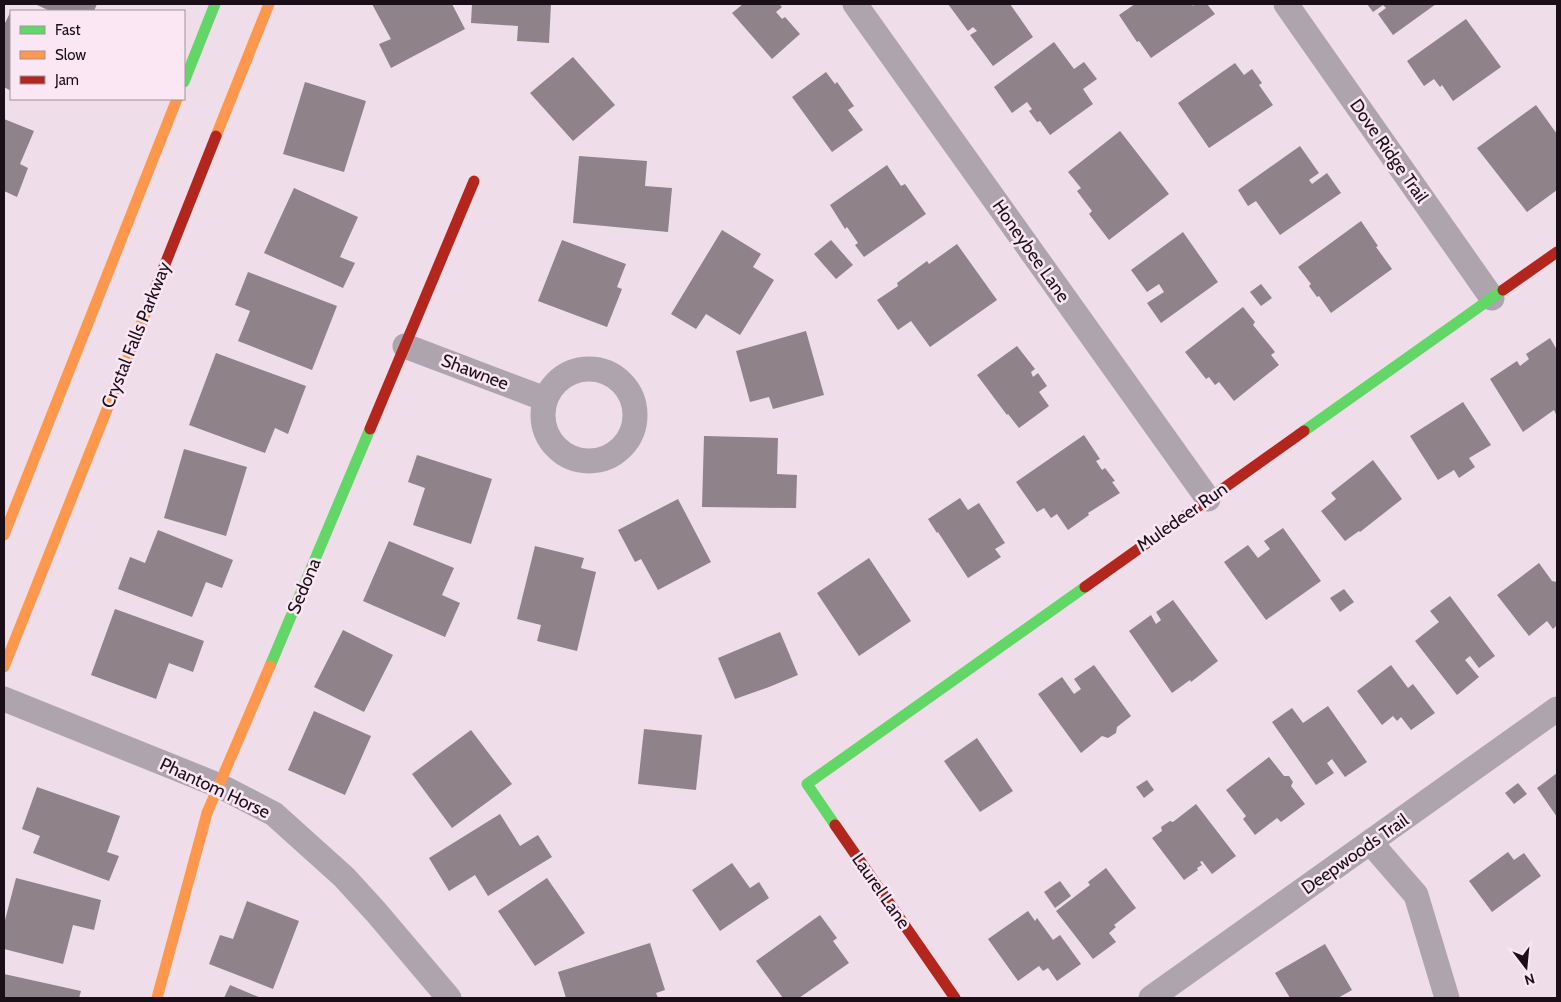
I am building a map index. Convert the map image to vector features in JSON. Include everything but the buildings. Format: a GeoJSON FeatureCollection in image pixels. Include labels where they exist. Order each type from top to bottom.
{"type":"FeatureCollection","features":[{"type":"Feature","properties":{"kind":"street"},"geometry":{"type":"LineString","coordinates":[[185,79],[215,4]]}},
{"type":"Feature","properties":{"kind":"street","name":"Crystal Falls Parkway"},"geometry":{"type":"LineString","coordinates":[[4,667],[269,4]]}},
{"type":"Feature","properties":{"kind":"street","name":"Honeybee Lane"},"geometry":{"type":"LineString","coordinates":[[855,4],[1208,499]]}},
{"type":"Feature","properties":{"kind":"street","name":"Dove Ridge Trail"},"geometry":{"type":"LineString","coordinates":[[1286,4],[1492,298]]}},
{"type":"Feature","properties":{"kind":"street"},"geometry":{"type":"LineString","coordinates":[[4,535],[177,100]]}},
{"type":"Feature","properties":{"kind":"street","name":"Sedona"},"geometry":{"type":"LineString","coordinates":[[157,998],[207,813],[474,180]]}},
{"type":"Feature","properties":{"kind":"street","name":"Muledeer Run"},"geometry":{"type":"LineString","coordinates":[[807,784],[1557,252]]}},
{"type":"Feature","properties":{"kind":"street","name":"Shawnee"},"geometry":{"type":"LineString","coordinates":[[405,346],[545,399]]}},
{"type":"Feature","properties":{"kind":"street","name":"Phantom Horse"},"geometry":{"type":"LineString","coordinates":[[4,699],[220,786],[274,814],[344,878],[376,912],[449,998]]}},
{"type":"Feature","properties":{"kind":"street","name":"Deepwoods Trail"},"geometry":{"type":"LineString","coordinates":[[1152,998],[1557,709]]}},
{"type":"Feature","properties":{"kind":"street","name":"Laurel Lane"},"geometry":{"type":"LineString","coordinates":[[807,784],[955,998]]}},
{"type":"Feature","properties":{"kind":"street"},"geometry":{"type":"LineString","coordinates":[[1370,843],[1416,895],[1447,998]]}},
{"type":"Feature","properties":{"kind":"traffic: fast"},"geometry":{"type":"LineString","coordinates":[[185,79],[215,4]]}},
{"type":"Feature","properties":{"kind":"traffic: fast"},"geometry":{"type":"LineString","coordinates":[[1304,431],[1503,290]]}},
{"type":"Feature","properties":{"kind":"traffic: fast"},"geometry":{"type":"LineString","coordinates":[[270,666],[370,429]]}},
{"type":"Feature","properties":{"kind":"traffic: fast"},"geometry":{"type":"LineString","coordinates":[[835,825],[807,784],[1085,587]]}},
{"type":"Feature","properties":{"kind":"traffic: slow"},"geometry":{"type":"LineString","coordinates":[[216,136],[269,4]]}},
{"type":"Feature","properties":{"kind":"traffic: slow"},"geometry":{"type":"LineString","coordinates":[[4,535],[177,100]]}},
{"type":"Feature","properties":{"kind":"traffic: slow"},"geometry":{"type":"LineString","coordinates":[[4,667],[152,297]]}},
{"type":"Feature","properties":{"kind":"traffic: slow"},"geometry":{"type":"LineString","coordinates":[[157,998],[207,813],[270,666]]}},
{"type":"Feature","properties":{"kind":"traffic: jam"},"geometry":{"type":"LineString","coordinates":[[152,297],[216,136]]}},
{"type":"Feature","properties":{"kind":"traffic: jam"},"geometry":{"type":"LineString","coordinates":[[370,429],[474,181]]}},
{"type":"Feature","properties":{"kind":"traffic: jam"},"geometry":{"type":"LineString","coordinates":[[1503,290],[1557,252]]}},
{"type":"Feature","properties":{"kind":"traffic: jam"},"geometry":{"type":"LineString","coordinates":[[1085,587],[1304,431]]}},
{"type":"Feature","properties":{"kind":"traffic: jam"},"geometry":{"type":"LineString","coordinates":[[835,825],[955,998]]}}]}
